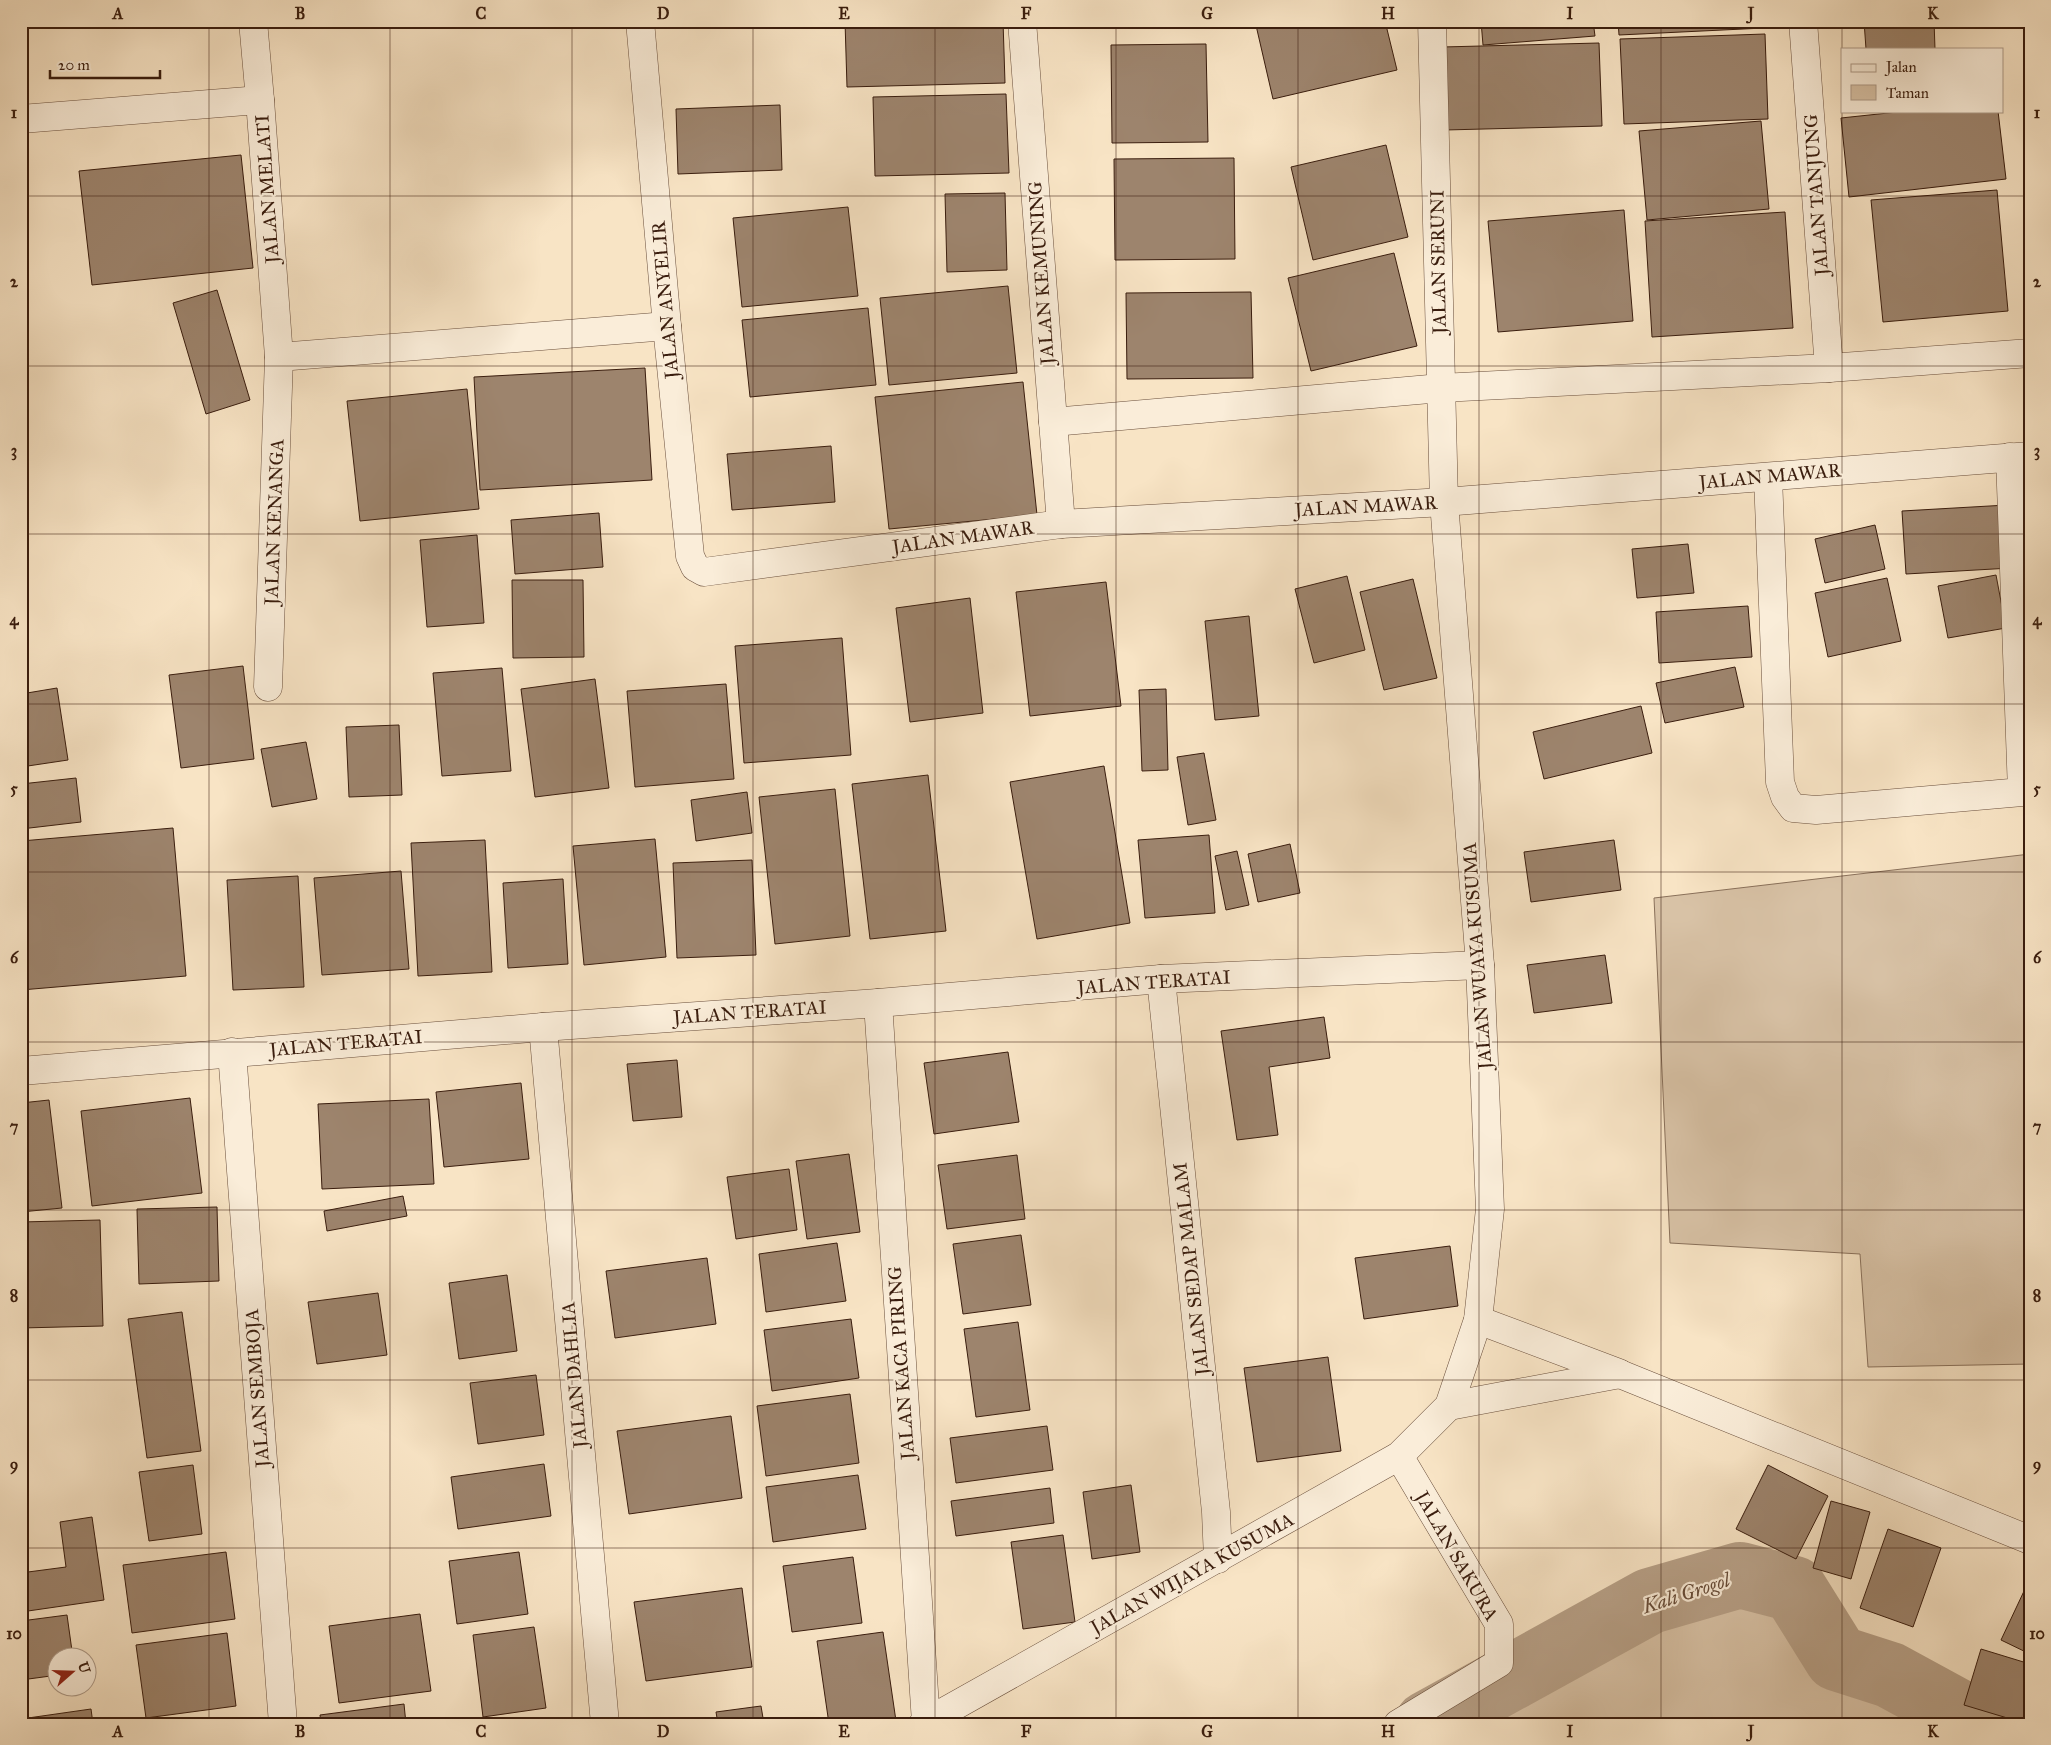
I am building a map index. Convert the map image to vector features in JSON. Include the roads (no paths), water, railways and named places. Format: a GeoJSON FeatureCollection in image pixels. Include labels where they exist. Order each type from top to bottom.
{"type":"FeatureCollection","features":[{"type":"Feature","properties":{"kind":"street","name":"JALAN MELATI"},"geometry":{"type":"LineString","coordinates":[[253,21],[279,357]]}},
{"type":"Feature","properties":{"kind":"street","name":"JALAN ANYELIR"},"geometry":{"type":"LineString","coordinates":[[640,21],[666,326],[690,556],[695,566],[704,572]]}},
{"type":"Feature","properties":{"kind":"street","name":"JALAN KEMUNING"},"geometry":{"type":"LineString","coordinates":[[1022,21],[1061,524]]}},
{"type":"Feature","properties":{"kind":"street","name":"JALAN SERUNI"},"geometry":{"type":"LineString","coordinates":[[1432,21],[1444,502]]}},
{"type":"Feature","properties":{"kind":"street","name":"JALAN TANJUNG"},"geometry":{"type":"LineString","coordinates":[[1803,21],[1829,368]]}},
{"type":"Feature","properties":{"kind":"street"},"geometry":{"type":"LineString","coordinates":[[21,119],[260,100]]}},
{"type":"Feature","properties":{"kind":"street"},"geometry":{"type":"LineString","coordinates":[[279,357],[666,326]]}},
{"type":"Feature","properties":{"kind":"street"},"geometry":{"type":"LineString","coordinates":[[1053,422],[1441,388],[1829,368],[2030,353]]}},
{"type":"Feature","properties":{"kind":"street","name":"JALAN KENANGA"},"geometry":{"type":"LineString","coordinates":[[268,687],[279,357]]}},
{"type":"Feature","properties":{"kind":"street"},"geometry":{"type":"LineString","coordinates":[[1768,477],[1780,782],[1785,797],[1793,808],[1816,810],[2022,792],[2020,456]]}},
{"type":"Feature","properties":{"kind":"street","name":"JALAN MAWAR"},"geometry":{"type":"LineString","coordinates":[[704,572],[1061,524],[1444,502],[2020,456]]}},
{"type":"Feature","properties":{"kind":"street","name":"JALAN WUAYA KUSUMA"},"geometry":{"type":"LineString","coordinates":[[1444,502],[1480,966],[1490,1209],[1478,1320],[1449,1406]]}},
{"type":"Feature","properties":{"kind":"street","name":"JALAN TERATAI"},"geometry":{"type":"LineString","coordinates":[[21,1071],[232,1052],[878,1003],[1160,979],[1480,966]]}},
{"type":"Feature","properties":{"kind":"street","name":"JALAN SEDAP MALAM"},"geometry":{"type":"LineString","coordinates":[[1160,979],[1216,1512],[1218,1559]]}},
{"type":"Feature","properties":{"kind":"street","name":"JALAN KACA PIRING"},"geometry":{"type":"LineString","coordinates":[[878,1003],[925,1723]]}},
{"type":"Feature","properties":{"kind":"street","name":"JALAN DAHLIA"},"geometry":{"type":"LineString","coordinates":[[543,1027],[605,1724]]}},
{"type":"Feature","properties":{"kind":"street","name":"JALAN SEMBOJA"},"geometry":{"type":"LineString","coordinates":[[232,1052],[283,1724]]}},
{"type":"Feature","properties":{"kind":"street"},"geometry":{"type":"LineString","coordinates":[[1478,1320],[1620,1374],[2030,1540]]}},
{"type":"Feature","properties":{"kind":"street"},"geometry":{"type":"LineString","coordinates":[[1449,1406],[1620,1374]]}},
{"type":"Feature","properties":{"kind":"street","name":"JALAN WIJAYA KUSUMA"},"geometry":{"type":"LineString","coordinates":[[925,1723],[1399,1456],[1449,1406]]}},
{"type":"Feature","properties":{"kind":"street","name":"JALAN SAKURA"},"geometry":{"type":"LineString","coordinates":[[1398,1724],[1499,1663],[1499,1624],[1399,1456]]}},
{"type":"Feature","properties":{"kind":"waterway","name":"Kali Grogol"},"geometry":{"type":"LineString","coordinates":[[1427,1724],[1650,1601],[1740,1575],[1794,1589],[1837,1658],[1890,1675],[1980,1724]]}}]}
